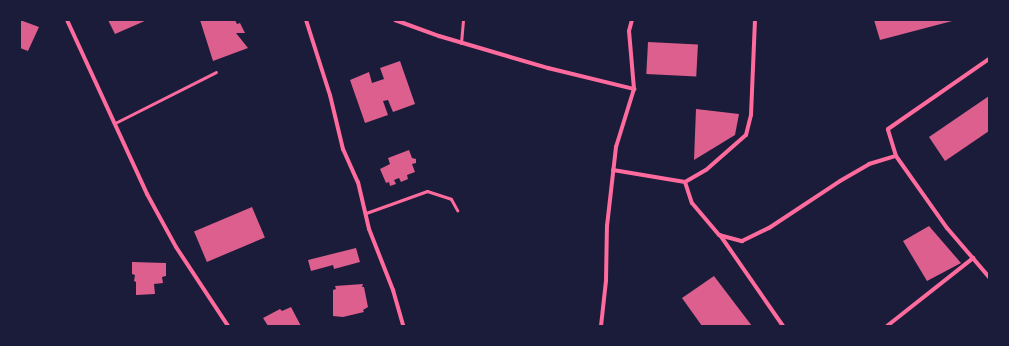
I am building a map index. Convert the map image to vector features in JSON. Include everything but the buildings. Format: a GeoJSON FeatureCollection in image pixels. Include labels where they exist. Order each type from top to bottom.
{"type":"FeatureCollection","features":[{"type":"Feature","properties":{"kind":"street"},"geometry":{"type":"LineString","coordinates":[[67,20],[147,194],[176,247],[228,326]]}},
{"type":"Feature","properties":{"kind":"street"},"geometry":{"type":"LineString","coordinates":[[306,20],[330,96],[343,149],[358,182],[370,229],[393,290],[403,326]]}},
{"type":"Feature","properties":{"kind":"street"},"geometry":{"type":"LineString","coordinates":[[395,20],[460,43],[634,90]]}},
{"type":"Feature","properties":{"kind":"street"},"geometry":{"type":"LineString","coordinates":[[601,326],[606,281],[607,226],[616,148],[634,90],[629,31],[632,20]]}},
{"type":"Feature","properties":{"kind":"street"},"geometry":{"type":"LineString","coordinates":[[613,170],[685,182],[706,170],[746,135],[751,115],[755,20]]}},
{"type":"Feature","properties":{"kind":"street"},"geometry":{"type":"LineString","coordinates":[[989,59],[888,129],[896,156],[947,228],[989,277]]}},
{"type":"Feature","properties":{"kind":"street"},"geometry":{"type":"LineString","coordinates":[[719,235],[742,241],[769,228],[840,181],[869,164],[896,156]]}},
{"type":"Feature","properties":{"kind":"street"},"geometry":{"type":"LineString","coordinates":[[685,182],[692,203],[719,235],[783,326]]}},
{"type":"Feature","properties":{"kind":"street"},"geometry":{"type":"LineString","coordinates":[[887,326],[973,258]]}},
{"type":"Feature","properties":{"kind":"lane"},"geometry":{"type":"LineString","coordinates":[[460,43],[463,20]]}},
{"type":"Feature","properties":{"kind":"lane"},"geometry":{"type":"LineString","coordinates":[[115,122],[216,72]]}},
{"type":"Feature","properties":{"kind":"lane"},"geometry":{"type":"LineString","coordinates":[[366,213],[427,191],[451,199],[456,210]]}}]}
